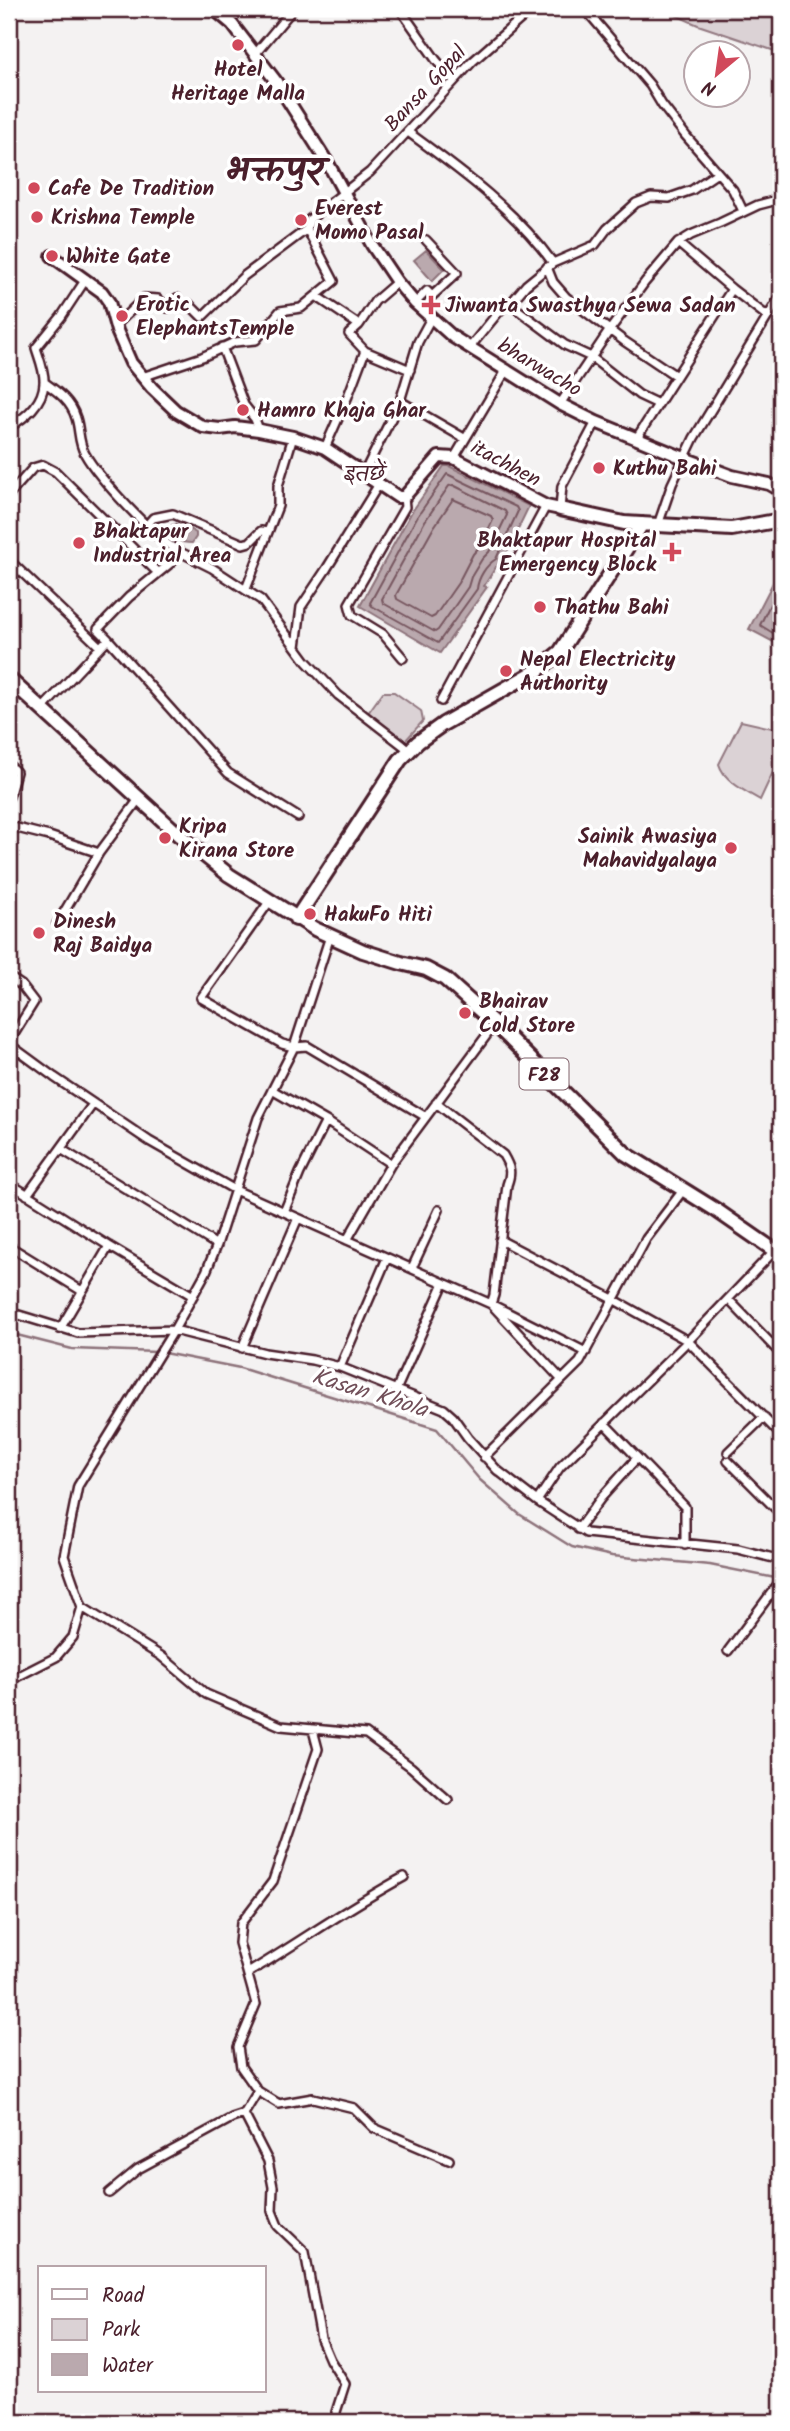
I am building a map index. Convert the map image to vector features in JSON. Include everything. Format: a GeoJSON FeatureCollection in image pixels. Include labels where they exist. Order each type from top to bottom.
{"type":"FeatureCollection","features":[{"type":"Feature","properties":{"kind":"main road","name":"bharwacho"},"geometry":{"type":"LineString","coordinates":[[214,9],[232,24],[256,53],[315,141],[372,245],[397,282],[415,303],[453,337],[561,404],[596,422],[732,476],[769,484],[781,491]]}},
{"type":"Feature","properties":{"kind":"main road"},"geometry":{"type":"LineString","coordinates":[[52,256],[102,292],[109,302],[117,331],[131,363],[176,411],[203,427],[259,430],[293,437],[325,448],[398,497],[404,497]]}},
{"type":"Feature","properties":{"kind":"main road","name":"itachhen"},"geometry":{"type":"LineString","coordinates":[[404,497],[439,457],[454,458],[546,506],[560,509]]}},
{"type":"Feature","properties":{"kind":"main road"},"geometry":{"type":"LineString","coordinates":[[560,509],[624,523],[733,529],[781,520]]}},
{"type":"Feature","properties":{"kind":"main road"},"geometry":{"type":"LineString","coordinates":[[296,919],[363,813],[409,750],[443,724],[538,670],[560,652],[642,524]]}},
{"type":"Feature","properties":{"kind":"main road","name":"F28"},"geometry":{"type":"LineString","coordinates":[[9,679],[206,858],[296,919],[363,951],[438,974],[495,1024],[626,1154],[778,1252]]}},
{"type":"Feature","properties":{"kind":"street"},"geometry":{"type":"LineString","coordinates":[[256,53],[293,9]]}},
{"type":"Feature","properties":{"kind":"street"},"geometry":{"type":"LineString","coordinates":[[400,9],[454,81]]}},
{"type":"Feature","properties":{"kind":"street"},"geometry":{"type":"LineString","coordinates":[[585,9],[650,85],[662,105],[733,190],[743,211]]}},
{"type":"Feature","properties":{"kind":"street","name":"Bansa Gopal"},"geometry":{"type":"LineString","coordinates":[[188,304],[202,317],[244,276],[307,229],[310,219],[370,172],[454,81],[528,10]]}},
{"type":"Feature","properties":{"kind":"street"},"geometry":{"type":"LineString","coordinates":[[408,132],[502,205],[532,235],[550,265],[553,282],[566,297],[609,331],[676,376]]}},
{"type":"Feature","properties":{"kind":"street"},"geometry":{"type":"LineString","coordinates":[[470,347],[506,303],[510,304],[550,265],[595,244],[607,229],[636,203],[651,197],[669,198],[692,190],[717,173]]}},
{"type":"Feature","properties":{"kind":"street"},"geometry":{"type":"LineString","coordinates":[[561,404],[609,331],[678,243],[743,211],[781,198]]}},
{"type":"Feature","properties":{"kind":"street"},"geometry":{"type":"LineString","coordinates":[[142,377],[202,357],[235,342],[256,340],[280,312],[301,308],[334,281],[307,229]]}},
{"type":"Feature","properties":{"kind":"street"},"geometry":{"type":"LineString","coordinates":[[415,303],[428,291],[432,296],[457,273],[426,240]]}},
{"type":"Feature","properties":{"kind":"street"},"geometry":{"type":"LineString","coordinates":[[678,243],[767,316]]}},
{"type":"Feature","properties":{"kind":"street"},"geometry":{"type":"LineString","coordinates":[[9,427],[21,420],[37,404],[44,382],[36,348],[86,279]]}},
{"type":"Feature","properties":{"kind":"street"},"geometry":{"type":"LineString","coordinates":[[397,282],[375,301],[359,325],[349,334],[365,351],[410,370]]}},
{"type":"Feature","properties":{"kind":"street"},"geometry":{"type":"LineString","coordinates":[[636,439],[732,289]]}},
{"type":"Feature","properties":{"kind":"street"},"geometry":{"type":"LineString","coordinates":[[658,525],[684,458],[781,295]]}},
{"type":"Feature","properties":{"kind":"street"},"geometry":{"type":"LineString","coordinates":[[316,296],[359,325]]}},
{"type":"Feature","properties":{"kind":"street"},"geometry":{"type":"LineString","coordinates":[[117,324],[144,298],[158,299],[168,308],[177,298]]}},
{"type":"Feature","properties":{"kind":"street"},"geometry":{"type":"LineString","coordinates":[[510,304],[565,345],[591,357],[639,395],[658,404]]}},
{"type":"Feature","properties":{"kind":"street"},"geometry":{"type":"LineString","coordinates":[[364,473],[400,401],[418,342],[431,318]]}},
{"type":"Feature","properties":{"kind":"street"},"geometry":{"type":"LineString","coordinates":[[222,347],[234,383],[259,430]]}},
{"type":"Feature","properties":{"kind":"street"},"geometry":{"type":"LineString","coordinates":[[325,448],[365,351]]}},
{"type":"Feature","properties":{"kind":"street"},"geometry":{"type":"LineString","coordinates":[[454,458],[507,369]]}},
{"type":"Feature","properties":{"kind":"street"},"geometry":{"type":"LineString","coordinates":[[44,382],[62,394],[70,406],[76,418],[83,452],[93,466],[147,525],[169,546],[246,589],[267,607],[296,647],[338,695],[409,750]]}},
{"type":"Feature","properties":{"kind":"street"},"geometry":{"type":"LineString","coordinates":[[400,401],[464,438]]}},
{"type":"Feature","properties":{"kind":"street"},"geometry":{"type":"LineString","coordinates":[[560,509],[562,486],[596,422]]}},
{"type":"Feature","properties":{"kind":"street"},"geometry":{"type":"LineString","coordinates":[[246,589],[278,506],[278,486],[293,437]]}},
{"type":"Feature","properties":{"kind":"street"},"geometry":{"type":"LineString","coordinates":[[9,495],[33,468],[43,464],[56,472],[158,573]]}},
{"type":"Feature","properties":{"kind":"street"},"geometry":{"type":"LineString","coordinates":[[296,647],[301,607],[379,484]]}},
{"type":"Feature","properties":{"kind":"street"},"geometry":{"type":"LineString","coordinates":[[403,658],[383,634],[352,615],[349,604],[405,507],[404,497]]}},
{"type":"Feature","properties":{"kind":"street"},"geometry":{"type":"LineString","coordinates":[[441,701],[546,506]]}},
{"type":"Feature","properties":{"kind":"street"},"geometry":{"type":"LineString","coordinates":[[147,525],[153,518],[173,514],[243,544],[250,542],[261,531],[268,532]]}},
{"type":"Feature","properties":{"kind":"street"},"geometry":{"type":"LineString","coordinates":[[178,551],[173,561],[129,597],[98,629],[228,773],[298,817]]}},
{"type":"Feature","properties":{"kind":"street"},"geometry":{"type":"LineString","coordinates":[[9,560],[100,647]]}},
{"type":"Feature","properties":{"kind":"street"},"geometry":{"type":"LineString","coordinates":[[42,709],[108,639]]}},
{"type":"Feature","properties":{"kind":"street"},"geometry":{"type":"LineString","coordinates":[[9,765],[16,772],[9,797]]}},
{"type":"Feature","properties":{"kind":"street"},"geometry":{"type":"LineString","coordinates":[[57,924],[99,853],[139,799]]}},
{"type":"Feature","properties":{"kind":"street"},"geometry":{"type":"LineString","coordinates":[[9,826],[99,853]]}},
{"type":"Feature","properties":{"kind":"street"},"geometry":{"type":"LineString","coordinates":[[269,902],[201,999],[282,1044],[307,1046],[426,1117]]}},
{"type":"Feature","properties":{"kind":"street"},"geometry":{"type":"LineString","coordinates":[[9,1681],[55,1657],[73,1637],[82,1607],[64,1556],[78,1486],[174,1330],[217,1245],[258,1118],[294,1047],[330,936]]}},
{"type":"Feature","properties":{"kind":"street"},"geometry":{"type":"LineString","coordinates":[[9,977],[22,985],[34,1002],[9,1043],[149,1141],[235,1190],[491,1304],[586,1352]]}},
{"type":"Feature","properties":{"kind":"street"},"geometry":{"type":"LineString","coordinates":[[347,1240],[391,1164],[495,1024]]}},
{"type":"Feature","properties":{"kind":"street"},"geometry":{"type":"LineString","coordinates":[[272,1090],[326,1121],[391,1164]]}},
{"type":"Feature","properties":{"kind":"street"},"geometry":{"type":"LineString","coordinates":[[436,1103],[503,1155],[510,1167],[491,1304]]}},
{"type":"Feature","properties":{"kind":"street"},"geometry":{"type":"LineString","coordinates":[[27,1195],[93,1104]]}},
{"type":"Feature","properties":{"kind":"street"},"geometry":{"type":"LineString","coordinates":[[284,1212],[326,1121]]}},
{"type":"Feature","properties":{"kind":"street"},"geometry":{"type":"LineString","coordinates":[[61,1149],[217,1245]]}},
{"type":"Feature","properties":{"kind":"street"},"geometry":{"type":"LineString","coordinates":[[9,1182],[193,1296]]}},
{"type":"Feature","properties":{"kind":"street"},"geometry":{"type":"LineString","coordinates":[[484,1457],[580,1363],[646,1239],[684,1189]]}},
{"type":"Feature","properties":{"kind":"street"},"geometry":{"type":"LineString","coordinates":[[412,1268],[439,1210]]}},
{"type":"Feature","properties":{"kind":"street"},"geometry":{"type":"LineString","coordinates":[[242,1348],[298,1219]]}},
{"type":"Feature","properties":{"kind":"street"},"geometry":{"type":"LineString","coordinates":[[500,1240],[613,1298],[688,1341],[781,1435]]}},
{"type":"Feature","properties":{"kind":"street"},"geometry":{"type":"LineString","coordinates":[[9,1246],[82,1291]]}},
{"type":"Feature","properties":{"kind":"street"},"geometry":{"type":"LineString","coordinates":[[60,1329],[109,1246]]}},
{"type":"Feature","properties":{"kind":"street"},"geometry":{"type":"LineString","coordinates":[[537,1501],[560,1467],[637,1388],[778,1252]]}},
{"type":"Feature","properties":{"kind":"street"},"geometry":{"type":"LineString","coordinates":[[340,1367],[387,1258]]}},
{"type":"Feature","properties":{"kind":"street"},"geometry":{"type":"LineString","coordinates":[[396,1390],[444,1283]]}},
{"type":"Feature","properties":{"kind":"street"},"geometry":{"type":"LineString","coordinates":[[728,1299],[781,1354]]}},
{"type":"Feature","properties":{"kind":"street"},"geometry":{"type":"LineString","coordinates":[[491,1304],[561,1379]]}},
{"type":"Feature","properties":{"kind":"street"},"geometry":{"type":"LineString","coordinates":[[9,1312],[78,1333],[174,1330],[242,1348],[340,1367],[444,1409],[484,1457],[518,1488],[586,1533],[738,1549],[781,1560]]}},
{"type":"Feature","properties":{"kind":"street"},"geometry":{"type":"LineString","coordinates":[[764,1417],[728,1456],[781,1514]]}},
{"type":"Feature","properties":{"kind":"street"},"geometry":{"type":"LineString","coordinates":[[604,1423],[685,1507],[685,1545]]}},
{"type":"Feature","properties":{"kind":"street"},"geometry":{"type":"LineString","coordinates":[[578,1529],[601,1498],[637,1458]]}},
{"type":"Feature","properties":{"kind":"street"},"geometry":{"type":"LineString","coordinates":[[728,1651],[778,1584],[781,1576]]}},
{"type":"Feature","properties":{"kind":"street"},"geometry":{"type":"LineString","coordinates":[[82,1607],[161,1656],[206,1694],[281,1726],[366,1734],[411,1767],[448,1800]]}},
{"type":"Feature","properties":{"kind":"street"},"geometry":{"type":"LineString","coordinates":[[313,1730],[318,1749],[273,1881],[241,1923],[239,1943],[256,2004],[237,2047],[241,2067],[258,2091],[279,2104],[313,2098],[354,2108],[374,2128],[449,2160]]}},
{"type":"Feature","properties":{"kind":"street"},"geometry":{"type":"LineString","coordinates":[[247,1973],[404,1877]]}},
{"type":"Feature","properties":{"kind":"street"},"geometry":{"type":"LineString","coordinates":[[109,2193],[138,2169],[244,2114],[258,2091]]}},
{"type":"Feature","properties":{"kind":"street"},"geometry":{"type":"LineString","coordinates":[[244,2114],[268,2161],[273,2187],[272,2211],[278,2226],[305,2252],[321,2339],[345,2384],[336,2412],[337,2422]]}},
{"type":"Feature","properties":{"kind":"green space"},"geometry":{"type":"Polygon","coordinates":[[[662,9],[781,9],[781,53],[752,43],[752,38],[737,38],[662,9]]]}},
{"type":"Feature","properties":{"kind":"green space"},"geometry":{"type":"Polygon","coordinates":[[[383,692],[394,692],[421,711],[423,721],[405,741],[368,713],[383,692]]]}},
{"type":"Feature","properties":{"kind":"green space"},"geometry":{"type":"Polygon","coordinates":[[[741,721],[781,730],[781,755],[760,800],[725,776],[719,764],[741,721]]]}},
{"type":"Feature","properties":{"kind":"water"},"geometry":{"type":"Polygon","coordinates":[[[426,250],[444,269],[432,281],[414,260],[426,250]]]}},
{"type":"Feature","properties":{"kind":"water"},"geometry":{"type":"Polygon","coordinates":[[[444,466],[449,466],[529,506],[499,568],[496,567],[484,586],[487,587],[440,653],[360,606],[411,513],[444,466]]]}},
{"type":"Feature","properties":{"kind":"water"},"geometry":{"type":"Polygon","coordinates":[[[179,523],[196,533],[192,543],[174,536],[172,525],[179,523]]]}},
{"type":"Feature","properties":{"kind":"water"},"geometry":{"type":"Polygon","coordinates":[[[781,567],[781,646],[749,629],[781,567]]]}},
{"type":"Feature","properties":{"kind":"waterway"},"geometry":{"type":"LineString","coordinates":[[9,1333],[72,1349],[157,1352]]}},
{"type":"Feature","properties":{"kind":"waterway","name":"Kasan Khola"},"geometry":{"type":"LineString","coordinates":[[164,1353],[240,1368],[437,1429],[479,1479],[519,1514],[572,1547],[612,1556],[710,1565],[780,1579]]}},
{"type":"Feature","properties":{"kind":"place","name":"Hotel Heritage Malla"},"geometry":{"type":"Point","coordinates":[238,45]}},
{"type":"Feature","properties":{"kind":"place","name":"Cafe De Tradition"},"geometry":{"type":"Point","coordinates":[34,188]}},
{"type":"Feature","properties":{"kind":"place","name":"Krishna Temple"},"geometry":{"type":"Point","coordinates":[37,217]}},
{"type":"Feature","properties":{"kind":"place","name":"Everest Momo Pasal"},"geometry":{"type":"Point","coordinates":[301,220]}},
{"type":"Feature","properties":{"kind":"place","name":"White Gate"},"geometry":{"type":"Point","coordinates":[52,256]}},
{"type":"Feature","properties":{"kind":"place","name":"Jiwanta Swasthya Sewa Sadan"},"geometry":{"type":"Point","coordinates":[431,305]}},
{"type":"Feature","properties":{"kind":"place","name":"Erotic ElephantsTemple"},"geometry":{"type":"Point","coordinates":[122,316]}},
{"type":"Feature","properties":{"kind":"place","name":"Hamro Khaja Ghar"},"geometry":{"type":"Point","coordinates":[243,410]}},
{"type":"Feature","properties":{"kind":"place","name":"Kuthu Bahi"},"geometry":{"type":"Point","coordinates":[599,468]}},
{"type":"Feature","properties":{"kind":"place","name":"Bhaktapur Industrial Area"},"geometry":{"type":"Point","coordinates":[79,543]}},
{"type":"Feature","properties":{"kind":"place","name":"Bhaktapur Hospital Emergency Block"},"geometry":{"type":"Point","coordinates":[672,552]}},
{"type":"Feature","properties":{"kind":"place","name":"Thathu Bahi"},"geometry":{"type":"Point","coordinates":[540,607]}},
{"type":"Feature","properties":{"kind":"place","name":"Nepal Electricity Authority"},"geometry":{"type":"Point","coordinates":[506,671]}},
{"type":"Feature","properties":{"kind":"place","name":"Kripa Kirana Store"},"geometry":{"type":"Point","coordinates":[165,838]}},
{"type":"Feature","properties":{"kind":"place","name":"Sainik Awasiya Mahavidyalaya"},"geometry":{"type":"Point","coordinates":[731,848]}},
{"type":"Feature","properties":{"kind":"place","name":"HakuFo Hiti"},"geometry":{"type":"Point","coordinates":[310,914]}},
{"type":"Feature","properties":{"kind":"place","name":"Dinesh Raj Baidya"},"geometry":{"type":"Point","coordinates":[39,933]}},
{"type":"Feature","properties":{"kind":"place","name":"Bhairav Cold Store"},"geometry":{"type":"Point","coordinates":[465,1013]}},
{"type":"Feature","properties":{"kind":"district","name":"भक्तपुर"},"geometry":{"type":"Point","coordinates":[274,169]}},
{"type":"Feature","properties":{"kind":"district","name":"इतछें"},"geometry":{"type":"Point","coordinates":[364,473]}}]}
